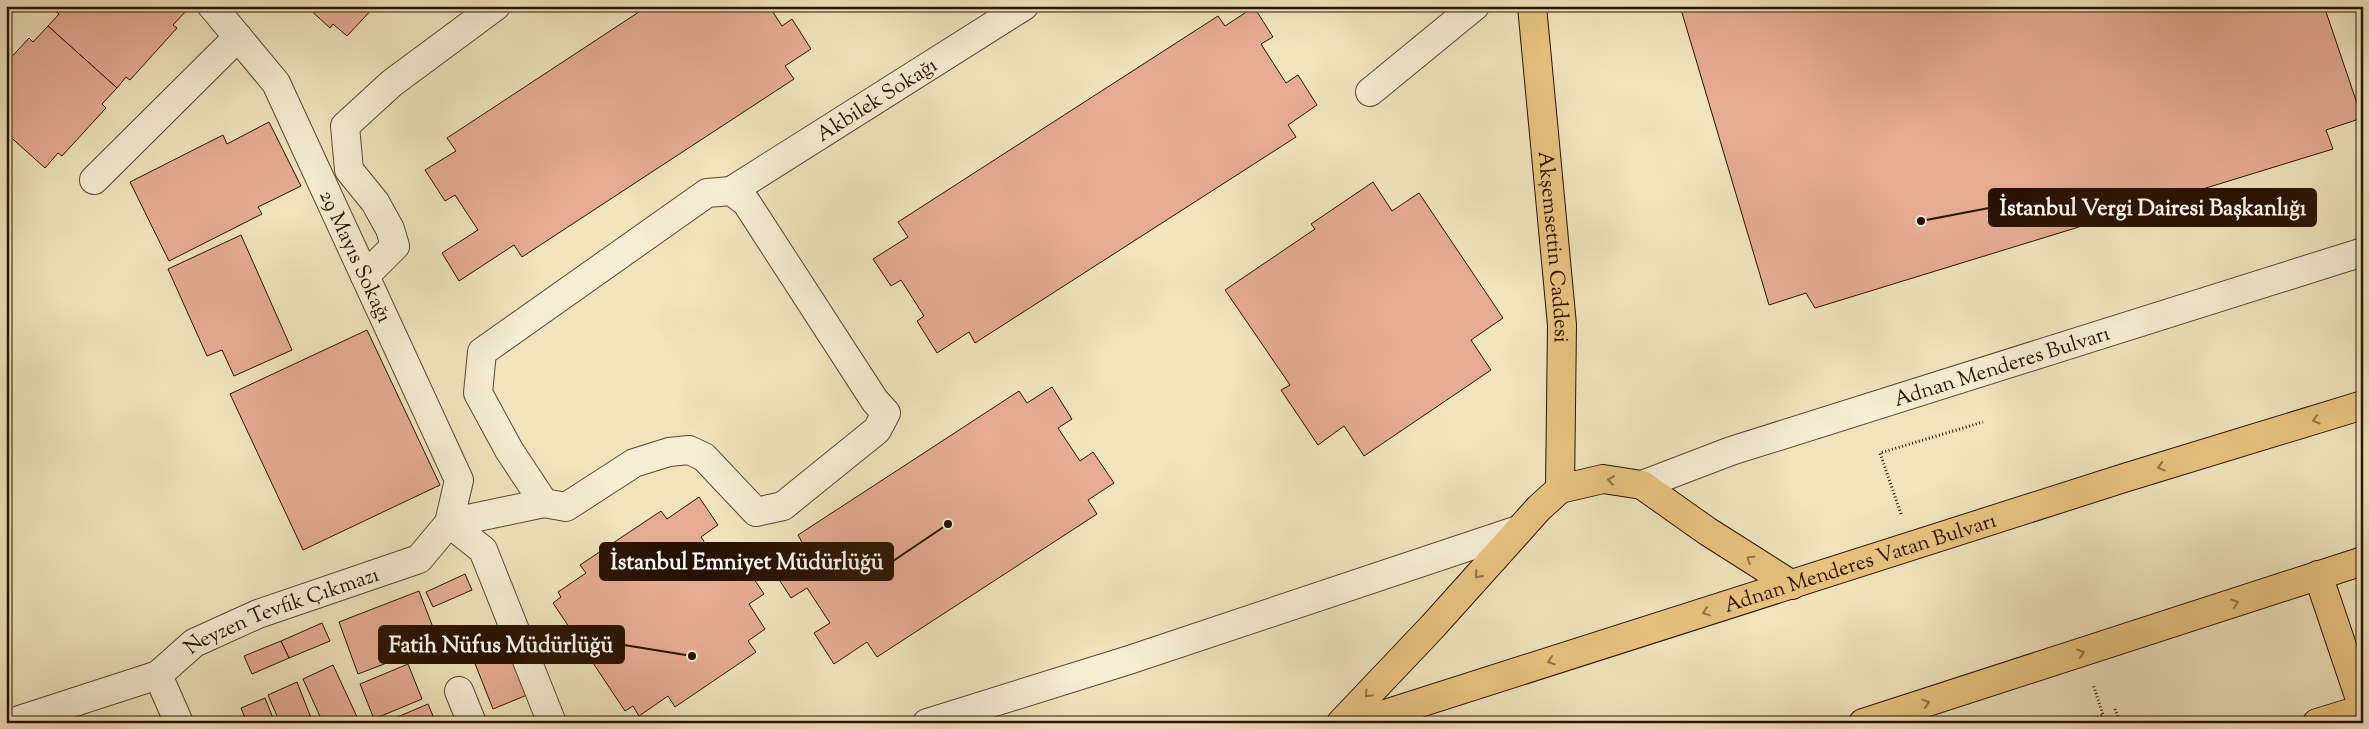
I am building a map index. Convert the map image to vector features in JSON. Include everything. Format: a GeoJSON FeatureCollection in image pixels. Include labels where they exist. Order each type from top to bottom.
{"type":"FeatureCollection","features":[{"type":"Feature","properties":{"kind":"main road","name":"Akşemsettin Caddesi"},"geometry":{"type":"LineString","coordinates":[[1532,6],[1562,326],[1560,489]]}},
{"type":"Feature","properties":{"kind":"main road","name":"Adnan Menderes Vatan Bulvarı"},"geometry":{"type":"LineString","coordinates":[[1357,723],[2133,475],[2363,405]]}},
{"type":"Feature","properties":{"kind":"main road"},"geometry":{"type":"LineString","coordinates":[[1341,723],[1432,626],[1518,530],[1560,489],[1603,479],[1642,485],[1707,531],[1792,585]]}},
{"type":"Feature","properties":{"kind":"main road"},"geometry":{"type":"LineString","coordinates":[[1863,723],[2363,562]]}},
{"type":"Feature","properties":{"kind":"main road"},"geometry":{"type":"LineString","coordinates":[[2317,723],[2363,708],[2318,575]]}},
{"type":"Feature","properties":{"kind":"street","name":"29 Mayıs Sokağı"},"geometry":{"type":"LineString","coordinates":[[212,6],[276,83],[365,276],[458,480],[448,523]]}},
{"type":"Feature","properties":{"kind":"street"},"geometry":{"type":"LineString","coordinates":[[365,276],[395,246],[390,229],[375,202],[349,170],[345,126],[392,83],[496,6]]}},
{"type":"Feature","properties":{"kind":"street","name":"Akbilek Sokağı"},"geometry":{"type":"LineString","coordinates":[[731,191],[1024,6]]}},
{"type":"Feature","properties":{"kind":"street"},"geometry":{"type":"LineString","coordinates":[[1370,92],[1475,6]]}},
{"type":"Feature","properties":{"kind":"street"},"geometry":{"type":"LineString","coordinates":[[94,180],[238,37]]}},
{"type":"Feature","properties":{"kind":"street"},"geometry":{"type":"LineString","coordinates":[[448,523],[544,503],[566,507],[634,463],[669,452],[689,450],[704,457],[756,512],[783,506],[877,430],[886,413],[875,401],[746,202],[731,191],[707,193],[482,352],[478,393],[509,450],[544,503]]}},
{"type":"Feature","properties":{"kind":"street","name":"Adnan Menderes Bulvarı"},"geometry":{"type":"LineString","coordinates":[[1642,485],[1730,452],[2363,252]]}},
{"type":"Feature","properties":{"kind":"street"},"geometry":{"type":"LineString","coordinates":[[448,523],[482,550],[552,723]]}},
{"type":"Feature","properties":{"kind":"street","name":"Neyzen Tevfik Çıkmazı"},"geometry":{"type":"LineString","coordinates":[[158,675],[194,643],[258,614],[419,559],[448,523]]}},
{"type":"Feature","properties":{"kind":"street"},"geometry":{"type":"LineString","coordinates":[[927,723],[1129,660],[1518,530]]}},
{"type":"Feature","properties":{"kind":"street"},"geometry":{"type":"LineString","coordinates":[[10,723],[158,675],[179,723]]}},
{"type":"Feature","properties":{"kind":"street"},"geometry":{"type":"LineString","coordinates":[[459,691],[472,723]]}},
{"type":"Feature","properties":{"kind":"path"},"geometry":{"type":"LineString","coordinates":[[1912,546],[1880,453],[1983,422]]}},
{"type":"Feature","properties":{"kind":"path"},"geometry":{"type":"LineString","coordinates":[[2080,723],[2103,716],[2092,681]]}},
{"type":"Feature","properties":{"kind":"path"},"geometry":{"type":"LineString","coordinates":[[2115,709],[2120,723]]}},
{"type":"Feature","properties":{"kind":"building"},"geometry":{"type":"Polygon","coordinates":[[[60,6],[182,6],[187,10],[173,25],[177,28],[130,80],[126,77],[117,88],[48,26],[59,14],[55,11],[60,6]]]}},
{"type":"Feature","properties":{"kind":"building"},"geometry":{"type":"Polygon","coordinates":[[[306,6],[375,6],[347,36],[333,24],[330,28],[306,6]]]}},
{"type":"Feature","properties":{"kind":"building"},"geometry":{"type":"Polygon","coordinates":[[[648,6],[769,6],[782,26],[792,19],[811,49],[785,66],[794,79],[522,257],[514,245],[459,281],[442,253],[478,230],[455,195],[445,201],[425,170],[456,151],[447,138],[648,6]]]}},
{"type":"Feature","properties":{"kind":"building"},"geometry":{"type":"Polygon","coordinates":[[[1680,6],[2324,6],[2362,118],[2326,130],[2333,149],[1815,308],[1806,293],[1769,305],[1680,6]]]}},
{"type":"Feature","properties":{"kind":"building"},"geometry":{"type":"Polygon","coordinates":[[[1254,7],[1273,37],[1261,44],[1286,83],[1298,75],[1317,105],[1288,125],[1296,137],[975,343],[969,332],[937,353],[917,321],[924,316],[901,280],[891,286],[873,259],[908,237],[898,222],[1218,16],[1225,26],[1254,7]]]}},
{"type":"Feature","properties":{"kind":"building"},"geometry":{"type":"Polygon","coordinates":[[[48,26],[117,88],[102,104],[106,108],[62,156],[58,153],[45,168],[6,133],[6,63],[29,38],[33,42],[48,26]]]}},
{"type":"Feature","properties":{"kind":"building"},"geometry":{"type":"Polygon","coordinates":[[[269,122],[301,186],[258,207],[262,214],[169,261],[130,182],[223,135],[227,144],[269,122]]]}},
{"type":"Feature","properties":{"kind":"building"},"geometry":{"type":"Polygon","coordinates":[[[1373,182],[1392,211],[1419,193],[1503,318],[1471,340],[1491,370],[1364,456],[1344,426],[1318,445],[1281,390],[1290,385],[1225,290],[1315,229],[1311,224],[1373,182]]]}},
{"type":"Feature","properties":{"kind":"building"},"geometry":{"type":"Polygon","coordinates":[[[241,235],[292,350],[234,376],[222,350],[207,356],[168,269],[241,235]]]}},
{"type":"Feature","properties":{"kind":"building"},"geometry":{"type":"Polygon","coordinates":[[[367,330],[440,485],[303,550],[230,394],[367,330]]]}},
{"type":"Feature","properties":{"kind":"building"},"geometry":{"type":"Polygon","coordinates":[[[1052,387],[1072,419],[1058,428],[1080,461],[1093,452],[1114,483],[1088,500],[1097,514],[877,657],[867,642],[834,664],[814,633],[830,623],[807,588],[791,598],[771,567],[804,546],[798,535],[1019,391],[1027,403],[1052,387]]]}},
{"type":"Feature","properties":{"kind":"building"},"geometry":{"type":"Polygon","coordinates":[[[699,497],[718,525],[701,537],[729,579],[746,567],[764,594],[749,604],[765,629],[748,641],[756,652],[675,707],[668,696],[639,716],[633,706],[625,711],[553,603],[561,597],[558,592],[586,573],[580,565],[661,511],[667,519],[699,497]]]}},
{"type":"Feature","properties":{"kind":"building"},"geometry":{"type":"Polygon","coordinates":[[[465,574],[472,590],[433,607],[426,592],[465,574]]]}},
{"type":"Feature","properties":{"kind":"building"},"geometry":{"type":"Polygon","coordinates":[[[419,591],[439,643],[358,674],[339,622],[419,591]]]}},
{"type":"Feature","properties":{"kind":"building"},"geometry":{"type":"Polygon","coordinates":[[[322,623],[330,641],[289,658],[281,641],[322,623]]]}},
{"type":"Feature","properties":{"kind":"building"},"geometry":{"type":"Polygon","coordinates":[[[281,641],[289,658],[252,674],[244,656],[281,641]]]}},
{"type":"Feature","properties":{"kind":"building"},"geometry":{"type":"Polygon","coordinates":[[[507,643],[527,695],[493,709],[472,656],[507,643]]]}},
{"type":"Feature","properties":{"kind":"building"},"geometry":{"type":"Polygon","coordinates":[[[408,664],[422,699],[374,719],[360,684],[408,664]]]}},
{"type":"Feature","properties":{"kind":"building"},"geometry":{"type":"Polygon","coordinates":[[[333,665],[358,719],[349,723],[323,723],[303,679],[333,665]]]}},
{"type":"Feature","properties":{"kind":"building"},"geometry":{"type":"Polygon","coordinates":[[[297,682],[313,723],[280,723],[268,695],[297,682]]]}},
{"type":"Feature","properties":{"kind":"building"},"geometry":{"type":"Polygon","coordinates":[[[265,698],[275,723],[247,723],[241,708],[265,698]]]}},
{"type":"Feature","properties":{"kind":"building"},"geometry":{"type":"Polygon","coordinates":[[[428,704],[436,723],[389,723],[388,721],[428,704]]]}},
{"type":"Feature","properties":{"kind":"place","name":"İstanbul Vergi Dairesi Başkanlığı"},"geometry":{"type":"Point","coordinates":[1921,221]}},
{"type":"Feature","properties":{"kind":"place","name":"İstanbul Emniyet Müdürlüğü"},"geometry":{"type":"Point","coordinates":[948,524]}},
{"type":"Feature","properties":{"kind":"place","name":"Fatih Nüfus Müdürlüğü"},"geometry":{"type":"Point","coordinates":[692,656]}}]}
